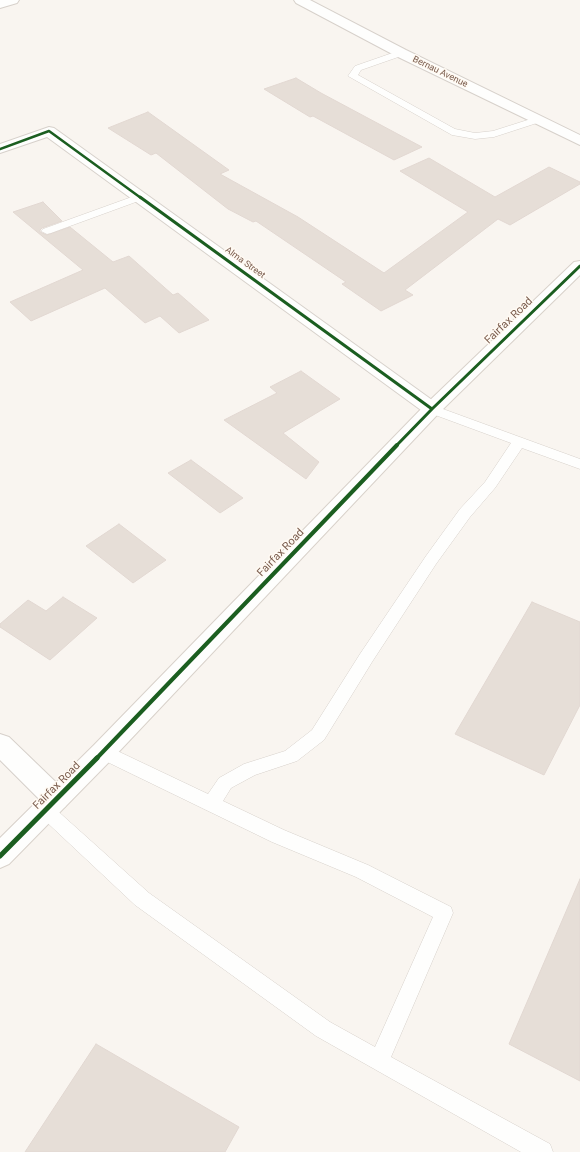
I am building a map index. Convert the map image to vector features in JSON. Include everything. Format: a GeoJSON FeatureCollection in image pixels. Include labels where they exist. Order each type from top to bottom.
{"type":"FeatureCollection","features":[{"type":"Feature","properties":{"kind":"street"},"geometry":{"type":"LineString","coordinates":[[0,4],[13,0]]}},
{"type":"Feature","properties":{"kind":"street","name":"Bernau Avenue"},"geometry":{"type":"LineString","coordinates":[[300,0],[401,53],[580,142]]}},
{"type":"Feature","properties":{"kind":"street","name":"Alma Street"},"geometry":{"type":"LineString","coordinates":[[0,149],[49,131],[432,409]]}},
{"type":"Feature","properties":{"kind":"street","name":"Fairfax Road"},"geometry":{"type":"LineString","coordinates":[[0,856],[103,752],[432,409],[580,266]]}},
{"type":"Feature","properties":{"kind":"street"},"geometry":{"type":"LineString","coordinates":[[0,744],[50,805]]}},
{"type":"Feature","properties":{"kind":"lane"},"geometry":{"type":"LineString","coordinates":[[401,53],[358,68],[353,76],[452,132],[475,136],[494,134],[537,120]]}},
{"type":"Feature","properties":{"kind":"lane"},"geometry":{"type":"LineString","coordinates":[[47,231],[140,197]]}},
{"type":"Feature","properties":{"kind":"lane"},"geometry":{"type":"LineString","coordinates":[[432,409],[580,464]]}},
{"type":"Feature","properties":{"kind":"lane"},"geometry":{"type":"LineString","coordinates":[[211,804],[225,782],[250,769],[290,756],[318,735],[366,658],[431,560],[465,513],[490,486],[519,442]]}},
{"type":"Feature","properties":{"kind":"lane"},"geometry":{"type":"LineString","coordinates":[[103,752],[278,836],[362,871],[444,913],[380,1061]]}},
{"type":"Feature","properties":{"kind":"lane"},"geometry":{"type":"LineString","coordinates":[[50,805],[142,899],[323,1029],[542,1152]]}},
{"type":"Feature","properties":{"kind":"building"},"geometry":{"type":"Polygon","coordinates":[[[296,78],[422,147],[394,160],[313,116],[310,117],[264,89],[296,78]]]}},
{"type":"Feature","properties":{"kind":"building"},"geometry":{"type":"Polygon","coordinates":[[[148,112],[229,170],[220,174],[298,217],[384,273],[468,212],[400,171],[429,158],[495,197],[549,167],[580,182],[580,184],[510,225],[498,219],[405,290],[413,295],[381,311],[342,284],[346,282],[256,221],[253,222],[228,209],[156,153],[151,155],[108,128],[148,112]]]}},
{"type":"Feature","properties":{"kind":"building"},"geometry":{"type":"Polygon","coordinates":[[[43,202],[62,221],[42,228],[40,232],[47,235],[70,227],[113,262],[129,256],[173,295],[178,293],[209,320],[179,333],[160,316],[145,323],[105,288],[31,321],[10,302],[83,270],[13,212],[43,202]]]}},
{"type":"Feature","properties":{"kind":"building"},"geometry":{"type":"Polygon","coordinates":[[[301,371],[340,399],[283,433],[319,462],[306,479],[224,420],[277,393],[270,387],[301,371]]]}},
{"type":"Feature","properties":{"kind":"building"},"geometry":{"type":"Polygon","coordinates":[[[191,460],[243,498],[220,513],[168,473],[191,460]]]}},
{"type":"Feature","properties":{"kind":"building"},"geometry":{"type":"Polygon","coordinates":[[[119,524],[166,560],[133,583],[86,546],[119,524]]]}},
{"type":"Feature","properties":{"kind":"building"},"geometry":{"type":"Polygon","coordinates":[[[63,597],[97,618],[50,660],[0,627],[0,624],[28,600],[46,611],[63,597]]]}},
{"type":"Feature","properties":{"kind":"building"},"geometry":{"type":"Polygon","coordinates":[[[532,602],[580,622],[580,705],[544,775],[455,734],[532,602]]]}},
{"type":"Feature","properties":{"kind":"building"},"geometry":{"type":"Polygon","coordinates":[[[580,879],[580,1081],[509,1044],[580,879]]]}},
{"type":"Feature","properties":{"kind":"building"},"geometry":{"type":"Polygon","coordinates":[[[96,1044],[239,1127],[225,1152],[25,1152],[96,1044]]]}},
{"type":"Feature","properties":{"kind":"cycle path"},"geometry":{"type":"LineString","coordinates":[[0,149],[49,131],[432,409]]}},
{"type":"Feature","properties":{"kind":"cycle path"},"geometry":{"type":"LineString","coordinates":[[0,856],[103,752],[432,409],[580,266]]}}]}
